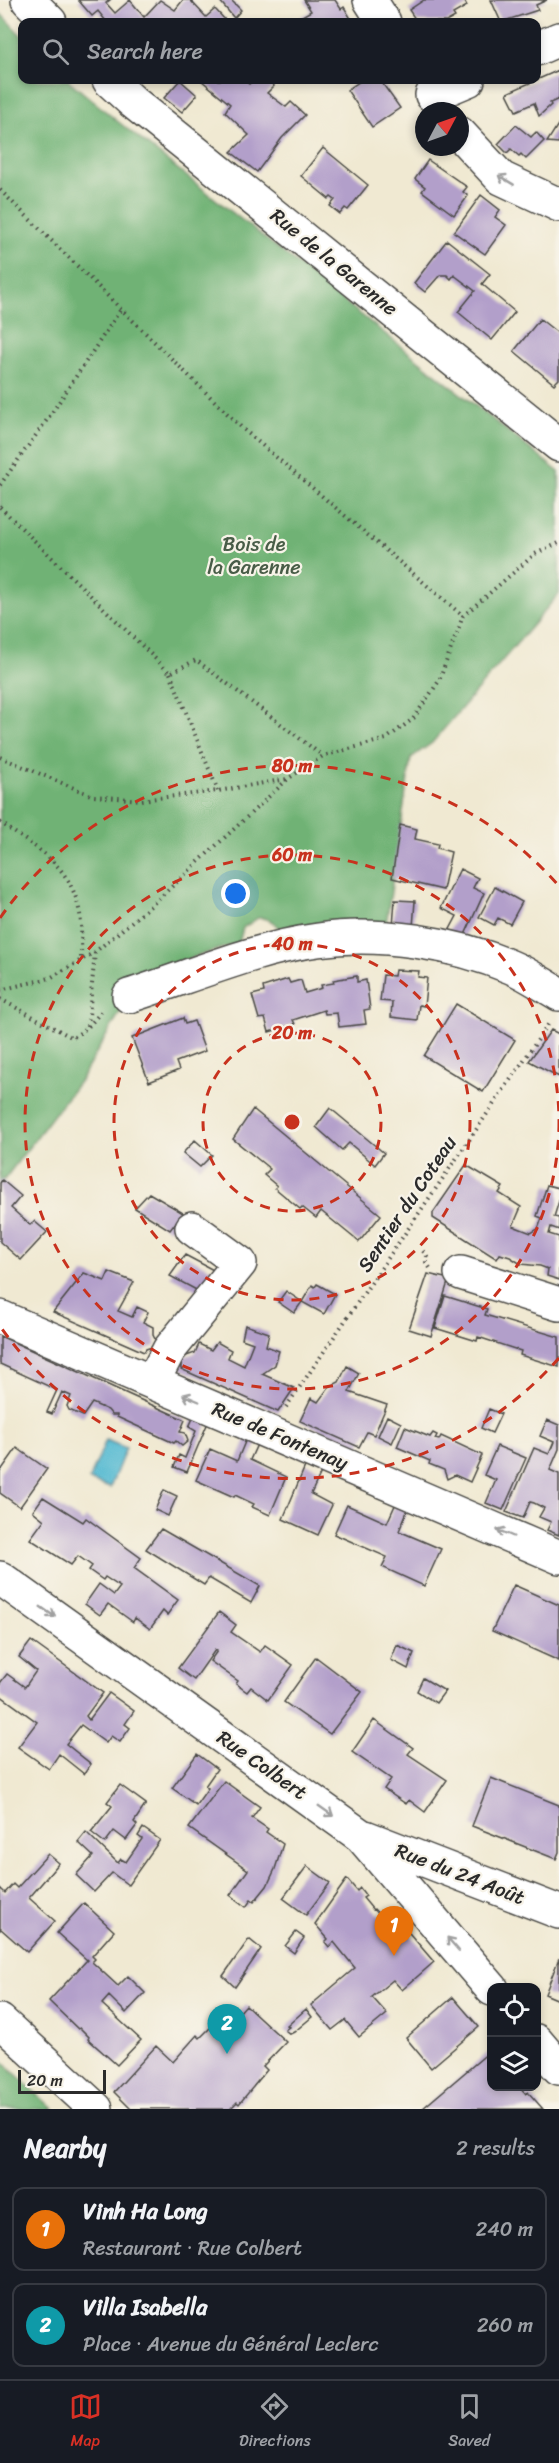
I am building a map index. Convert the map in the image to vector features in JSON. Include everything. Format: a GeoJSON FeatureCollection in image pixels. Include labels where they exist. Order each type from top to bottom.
{"type":"FeatureCollection","features":[{"type":"Feature","properties":{"kind":"street"},"geometry":{"type":"LineString","coordinates":[[28,0],[46,18]]}},
{"type":"Feature","properties":{"kind":"street"},"geometry":{"type":"LineString","coordinates":[[370,0],[381,18]]}},
{"type":"Feature","properties":{"kind":"street"},"geometry":{"type":"LineString","coordinates":[[541,47],[559,39]]}},
{"type":"Feature","properties":{"kind":"street","name":"Rue de la Garenne"},"geometry":{"type":"LineString","coordinates":[[113,84],[559,445]]}},
{"type":"Feature","properties":{"kind":"street"},"geometry":{"type":"LineString","coordinates":[[433,95],[459,84]]}},
{"type":"Feature","properties":{"kind":"street"},"geometry":{"type":"LineString","coordinates":[[469,144],[501,178],[559,205]]}},
{"type":"Feature","properties":{"kind":"street"},"geometry":{"type":"LineString","coordinates":[[129,996],[264,952],[318,939],[383,937],[449,947],[512,967],[556,1006]]}},
{"type":"Feature","properties":{"kind":"street"},"geometry":{"type":"LineString","coordinates":[[153,1381],[170,1350],[240,1263],[192,1228]]}},
{"type":"Feature","properties":{"kind":"street"},"geometry":{"type":"LineString","coordinates":[[448,1272],[559,1304]]}},
{"type":"Feature","properties":{"kind":"street","name":"Rue de Fontenay"},"geometry":{"type":"LineString","coordinates":[[0,1317],[559,1557]]}},
{"type":"Feature","properties":{"kind":"street","name":"Rue Colbert"},"geometry":{"type":"LineString","coordinates":[[0,1578],[361,1836],[487,1983]]}},
{"type":"Feature","properties":{"kind":"street","name":"Rue du 24 Août"},"geometry":{"type":"LineString","coordinates":[[361,1836],[559,1912]]}},
{"type":"Feature","properties":{"kind":"street"},"geometry":{"type":"LineString","coordinates":[[0,2020],[96,2109]]}},
{"type":"Feature","properties":{"kind":"street"},"geometry":{"type":"LineString","coordinates":[[541,2046],[559,2068]]}},
{"type":"Feature","properties":{"kind":"path"},"geometry":{"type":"LineString","coordinates":[[0,190],[243,429],[463,616]]}},
{"type":"Feature","properties":{"kind":"path"},"geometry":{"type":"LineString","coordinates":[[0,485],[50,417],[122,309]]}},
{"type":"Feature","properties":{"kind":"path"},"geometry":{"type":"LineString","coordinates":[[0,507],[170,673],[218,790]]}},
{"type":"Feature","properties":{"kind":"path"},"geometry":{"type":"LineString","coordinates":[[0,990],[50,978],[95,952],[153,904],[289,778],[323,756],[386,739],[413,719],[439,681],[463,616],[535,554],[559,543]]}},
{"type":"Feature","properties":{"kind":"path"},"geometry":{"type":"LineString","coordinates":[[170,673],[196,660],[323,756]]}},
{"type":"Feature","properties":{"kind":"path"},"geometry":{"type":"LineString","coordinates":[[0,757],[93,796],[141,800],[289,778]]}},
{"type":"Feature","properties":{"kind":"path"},"geometry":{"type":"LineString","coordinates":[[0,822],[52,859],[74,890],[80,916],[81,960]]}},
{"type":"Feature","properties":{"kind":"path"},"geometry":{"type":"LineString","coordinates":[[0,999],[73,1038],[88,1027],[95,952]]}},
{"type":"Feature","properties":{"kind":"path","name":"Sentier du Coteau"},"geometry":{"type":"LineString","coordinates":[[281,1415],[556,1006]]}},
{"type":"Feature","properties":{"kind":"path","name":"Sentier du Coteau"},"geometry":{"type":"LineString","coordinates":[[423,1251],[428,1256],[428,1266],[448,1272]]}},
{"type":"Feature","properties":{"kind":"green space","name":"Bois de la Garenne"},"geometry":{"type":"Polygon","coordinates":[[[0,13],[18,32],[18,84],[73,84],[559,472],[559,594],[432,743],[411,758],[386,925],[284,935],[270,920],[258,918],[243,928],[239,943],[147,972],[134,979],[122,1009],[81,1079],[0,1185],[0,13]]]}},
{"type":"Feature","properties":{"kind":"green space"},"geometry":{"type":"Polygon","coordinates":[[[0,2059],[53,2109],[0,2109],[0,2059]]]}},
{"type":"Feature","properties":{"kind":"water"},"geometry":{"type":"Polygon","coordinates":[[[106,1440],[126,1448],[110,1488],[89,1480],[106,1440]]]}},
{"type":"Feature","properties":{"kind":"building"},"geometry":{"type":"Polygon","coordinates":[[[78,0],[110,0],[106,3],[115,13],[130,0],[144,17],[160,0],[175,10],[183,0],[190,0],[206,17],[215,9],[223,18],[104,18],[98,11],[92,16],[78,0]]]}},
{"type":"Feature","properties":{"kind":"building"},"geometry":{"type":"Polygon","coordinates":[[[219,0],[231,0],[241,10],[234,18],[219,0]]]}},
{"type":"Feature","properties":{"kind":"building"},"geometry":{"type":"Polygon","coordinates":[[[304,0],[335,0],[341,9],[344,7],[351,18],[299,18],[311,11],[304,0]]]}},
{"type":"Feature","properties":{"kind":"building"},"geometry":{"type":"Polygon","coordinates":[[[424,0],[464,0],[467,6],[453,14],[455,17],[453,18],[414,18],[409,10],[424,0]]]}},
{"type":"Feature","properties":{"kind":"building"},"geometry":{"type":"Polygon","coordinates":[[[491,0],[547,0],[536,5],[538,10],[513,18],[499,18],[491,0]]]}},
{"type":"Feature","properties":{"kind":"building"},"geometry":{"type":"Polygon","coordinates":[[[559,70],[559,99],[550,103],[551,105],[539,116],[534,103],[516,111],[507,93],[527,84],[541,84],[541,78],[559,70]]]}},
{"type":"Feature","properties":{"kind":"building"},"geometry":{"type":"Polygon","coordinates":[[[176,84],[185,84],[197,95],[182,112],[164,98],[176,84]]]}},
{"type":"Feature","properties":{"kind":"building"},"geometry":{"type":"Polygon","coordinates":[[[206,84],[272,84],[274,86],[267,93],[286,107],[291,102],[305,115],[282,138],[257,172],[231,152],[249,135],[225,112],[230,104],[206,84]]]}},
{"type":"Feature","properties":{"kind":"building"},"geometry":{"type":"Polygon","coordinates":[[[356,84],[383,84],[400,108],[372,127],[347,90],[356,84]]]}},
{"type":"Feature","properties":{"kind":"building"},"geometry":{"type":"Polygon","coordinates":[[[559,123],[559,143],[547,142],[559,123]]]}},
{"type":"Feature","properties":{"kind":"building"},"geometry":{"type":"Polygon","coordinates":[[[516,125],[531,137],[536,132],[544,141],[526,159],[511,149],[507,153],[498,144],[516,125]]]}},
{"type":"Feature","properties":{"kind":"building"},"geometry":{"type":"Polygon","coordinates":[[[323,148],[368,185],[348,210],[345,208],[340,214],[330,206],[335,200],[331,197],[329,199],[301,176],[323,148]]]}},
{"type":"Feature","properties":{"kind":"building"},"geometry":{"type":"Polygon","coordinates":[[[428,160],[467,187],[463,192],[468,196],[454,215],[422,191],[425,187],[415,179],[428,160]]]}},
{"type":"Feature","properties":{"kind":"building"},"geometry":{"type":"Polygon","coordinates":[[[481,195],[500,210],[495,217],[506,225],[485,254],[454,232],[481,195]]]}},
{"type":"Feature","properties":{"kind":"building"},"geometry":{"type":"Polygon","coordinates":[[[447,240],[490,274],[482,284],[515,312],[492,340],[458,312],[475,291],[454,275],[451,279],[447,275],[440,275],[425,292],[414,283],[447,240]]]}},
{"type":"Feature","properties":{"kind":"building"},"geometry":{"type":"Polygon","coordinates":[[[540,319],[559,334],[559,379],[554,384],[514,351],[540,319]]]}},
{"type":"Feature","properties":{"kind":"building"},"geometry":{"type":"Polygon","coordinates":[[[400,825],[417,829],[415,839],[438,844],[437,848],[451,852],[443,890],[392,878],[400,825]]]}},
{"type":"Feature","properties":{"kind":"building"},"geometry":{"type":"Polygon","coordinates":[[[460,869],[478,878],[473,888],[484,893],[464,937],[448,933],[457,916],[441,908],[460,869]]]}},
{"type":"Feature","properties":{"kind":"building"},"geometry":{"type":"Polygon","coordinates":[[[495,887],[522,902],[510,924],[498,918],[494,925],[479,917],[495,887]]]}},
{"type":"Feature","properties":{"kind":"building"},"geometry":{"type":"Polygon","coordinates":[[[395,900],[415,901],[413,927],[393,926],[395,900]]]}},
{"type":"Feature","properties":{"kind":"building"},"geometry":{"type":"Polygon","coordinates":[[[395,970],[419,971],[418,977],[427,978],[424,1006],[419,1005],[417,1020],[391,1017],[392,1002],[380,1001],[383,975],[394,976],[395,970]]]}},
{"type":"Feature","properties":{"kind":"building"},"geometry":{"type":"Polygon","coordinates":[[[357,976],[357,982],[366,980],[370,1009],[364,1010],[366,1024],[339,1027],[337,1013],[325,1014],[324,1010],[293,1020],[295,1024],[269,1032],[265,1018],[259,1019],[252,995],[264,992],[263,987],[288,979],[290,983],[301,980],[305,993],[322,988],[321,985],[334,983],[333,980],[357,976]]]}},
{"type":"Feature","properties":{"kind":"building"},"geometry":{"type":"Polygon","coordinates":[[[456,1004],[515,1040],[483,1092],[424,1056],[456,1004]]]}},
{"type":"Feature","properties":{"kind":"building"},"geometry":{"type":"Polygon","coordinates":[[[183,1018],[185,1024],[194,1021],[205,1051],[176,1062],[179,1070],[149,1082],[132,1038],[183,1018]]]}},
{"type":"Feature","properties":{"kind":"building"},"geometry":{"type":"Polygon","coordinates":[[[551,1030],[559,1034],[559,1077],[529,1061],[551,1030]]]}},
{"type":"Feature","properties":{"kind":"building"},"geometry":{"type":"Polygon","coordinates":[[[330,1108],[384,1153],[375,1165],[349,1143],[342,1150],[316,1127],[330,1108]]]}},
{"type":"Feature","properties":{"kind":"building"},"geometry":{"type":"Polygon","coordinates":[[[253,1109],[381,1215],[359,1242],[321,1211],[316,1218],[302,1207],[300,1209],[275,1188],[277,1186],[264,1175],[270,1169],[233,1139],[253,1109]]]}},
{"type":"Feature","properties":{"kind":"building"},"geometry":{"type":"Polygon","coordinates":[[[195,1140],[212,1155],[200,1167],[183,1153],[195,1140]]]}},
{"type":"Feature","properties":{"kind":"building"},"geometry":{"type":"Polygon","coordinates":[[[466,1165],[503,1187],[499,1193],[521,1207],[513,1226],[531,1233],[538,1229],[542,1218],[537,1216],[547,1185],[559,1188],[559,1201],[554,1217],[559,1218],[559,1230],[551,1227],[549,1234],[559,1237],[559,1280],[547,1276],[548,1269],[540,1266],[521,1264],[500,1254],[497,1259],[433,1218],[433,1213],[466,1165]]]}},
{"type":"Feature","properties":{"kind":"building"},"geometry":{"type":"Polygon","coordinates":[[[2,1180],[21,1196],[11,1208],[30,1225],[34,1221],[47,1232],[21,1260],[0,1242],[0,1183],[2,1180]]]}},
{"type":"Feature","properties":{"kind":"building"},"geometry":{"type":"Polygon","coordinates":[[[149,1193],[183,1213],[170,1230],[135,1208],[149,1193]]]}},
{"type":"Feature","properties":{"kind":"building"},"geometry":{"type":"Polygon","coordinates":[[[185,1255],[219,1273],[202,1293],[170,1276],[185,1255]]]}},
{"type":"Feature","properties":{"kind":"building"},"geometry":{"type":"Polygon","coordinates":[[[109,1272],[134,1282],[118,1311],[132,1317],[137,1307],[148,1312],[143,1322],[153,1327],[156,1341],[155,1346],[144,1352],[53,1312],[84,1273],[105,1281],[109,1272]]]}},
{"type":"Feature","properties":{"kind":"building"},"geometry":{"type":"Polygon","coordinates":[[[428,1274],[449,1279],[431,1336],[409,1329],[428,1274]]]}},
{"type":"Feature","properties":{"kind":"building"},"geometry":{"type":"Polygon","coordinates":[[[317,1284],[335,1294],[324,1314],[302,1302],[312,1285],[315,1287],[317,1284]]]}},
{"type":"Feature","properties":{"kind":"building"},"geometry":{"type":"Polygon","coordinates":[[[286,1291],[302,1302],[294,1313],[278,1302],[286,1291]]]}},
{"type":"Feature","properties":{"kind":"building"},"geometry":{"type":"Polygon","coordinates":[[[445,1296],[487,1309],[485,1315],[559,1337],[559,1367],[520,1355],[521,1351],[478,1337],[477,1341],[435,1328],[445,1296]]]}},
{"type":"Feature","properties":{"kind":"building"},"geometry":{"type":"Polygon","coordinates":[[[245,1325],[269,1333],[266,1346],[279,1351],[275,1365],[262,1374],[294,1388],[278,1412],[181,1369],[181,1358],[195,1353],[199,1344],[211,1350],[217,1342],[231,1350],[228,1358],[244,1366],[253,1343],[242,1339],[245,1325]]]}},
{"type":"Feature","properties":{"kind":"building"},"geometry":{"type":"Polygon","coordinates":[[[0,1336],[185,1420],[180,1432],[185,1433],[188,1441],[182,1446],[176,1441],[174,1443],[117,1415],[112,1415],[108,1410],[92,1403],[83,1416],[69,1410],[67,1406],[71,1396],[62,1392],[52,1414],[47,1412],[57,1390],[0,1364],[0,1336]]]}},
{"type":"Feature","properties":{"kind":"building"},"geometry":{"type":"Polygon","coordinates":[[[347,1366],[359,1373],[349,1392],[387,1405],[374,1435],[367,1432],[359,1447],[300,1421],[311,1398],[318,1402],[329,1387],[339,1382],[347,1366]]]}},
{"type":"Feature","properties":{"kind":"building"},"geometry":{"type":"Polygon","coordinates":[[[489,1409],[501,1414],[492,1433],[481,1428],[489,1409]]]}},
{"type":"Feature","properties":{"kind":"building"},"geometry":{"type":"Polygon","coordinates":[[[195,1414],[209,1420],[187,1472],[174,1467],[179,1455],[185,1458],[196,1431],[189,1427],[195,1414]]]}},
{"type":"Feature","properties":{"kind":"building"},"geometry":{"type":"Polygon","coordinates":[[[387,1416],[401,1423],[392,1443],[378,1436],[387,1416]]]}},
{"type":"Feature","properties":{"kind":"building"},"geometry":{"type":"Polygon","coordinates":[[[547,1420],[559,1425],[559,1449],[550,1470],[559,1474],[559,1535],[547,1530],[551,1522],[539,1517],[544,1508],[534,1503],[530,1502],[523,1518],[506,1512],[534,1448],[549,1454],[554,1442],[540,1436],[547,1420]]]}},
{"type":"Feature","properties":{"kind":"building"},"geometry":{"type":"Polygon","coordinates":[[[405,1427],[430,1437],[433,1433],[437,1435],[435,1439],[439,1440],[441,1436],[482,1455],[470,1482],[455,1475],[447,1479],[444,1470],[429,1464],[430,1461],[397,1447],[405,1427]]]}},
{"type":"Feature","properties":{"kind":"building"},"geometry":{"type":"Polygon","coordinates":[[[247,1437],[258,1442],[250,1460],[286,1477],[270,1515],[252,1507],[254,1504],[235,1495],[234,1497],[196,1480],[210,1449],[237,1461],[247,1437]]]}},
{"type":"Feature","properties":{"kind":"building"},"geometry":{"type":"Polygon","coordinates":[[[497,1446],[526,1458],[503,1510],[486,1503],[496,1480],[484,1475],[497,1446]]]}},
{"type":"Feature","properties":{"kind":"building"},"geometry":{"type":"Polygon","coordinates":[[[17,1448],[47,1469],[20,1507],[0,1493],[0,1472],[17,1448]]]}},
{"type":"Feature","properties":{"kind":"building"},"geometry":{"type":"Polygon","coordinates":[[[306,1464],[322,1470],[311,1494],[332,1505],[318,1535],[283,1519],[306,1464]]]}},
{"type":"Feature","properties":{"kind":"building"},"geometry":{"type":"Polygon","coordinates":[[[164,1490],[177,1496],[168,1516],[155,1510],[164,1490]]]}},
{"type":"Feature","properties":{"kind":"building"},"geometry":{"type":"Polygon","coordinates":[[[43,1497],[83,1522],[86,1518],[141,1558],[134,1568],[178,1600],[167,1615],[163,1611],[150,1629],[135,1618],[133,1622],[108,1604],[100,1615],[85,1604],[99,1584],[114,1595],[120,1587],[105,1577],[103,1580],[89,1570],[92,1566],[78,1556],[71,1565],[30,1539],[44,1520],[33,1511],[43,1497]]]}},
{"type":"Feature","properties":{"kind":"building"},"geometry":{"type":"Polygon","coordinates":[[[396,1503],[408,1509],[399,1531],[441,1549],[424,1586],[382,1567],[387,1557],[334,1534],[347,1505],[387,1523],[396,1503]]]}},
{"type":"Feature","properties":{"kind":"building"},"geometry":{"type":"Polygon","coordinates":[[[161,1529],[260,1586],[251,1603],[209,1578],[204,1585],[146,1549],[161,1529]]]}},
{"type":"Feature","properties":{"kind":"building"},"geometry":{"type":"Polygon","coordinates":[[[514,1585],[559,1605],[559,1661],[492,1631],[514,1585]]]}},
{"type":"Feature","properties":{"kind":"building"},"geometry":{"type":"Polygon","coordinates":[[[219,1612],[236,1625],[231,1632],[260,1652],[265,1645],[293,1665],[268,1700],[251,1687],[247,1692],[236,1684],[238,1681],[210,1661],[217,1651],[215,1650],[194,1680],[178,1668],[219,1612]]]}},
{"type":"Feature","properties":{"kind":"building"},"geometry":{"type":"Polygon","coordinates":[[[31,1641],[103,1693],[86,1716],[89,1720],[109,1693],[134,1711],[125,1724],[130,1728],[120,1742],[111,1736],[106,1743],[81,1725],[66,1744],[91,1764],[84,1774],[59,1754],[49,1769],[18,1747],[37,1722],[0,1695],[0,1683],[7,1674],[25,1687],[36,1671],[19,1657],[31,1641]]]}},
{"type":"Feature","properties":{"kind":"building"},"geometry":{"type":"Polygon","coordinates":[[[397,1645],[414,1653],[408,1669],[391,1660],[397,1645]]]}},
{"type":"Feature","properties":{"kind":"building"},"geometry":{"type":"Polygon","coordinates":[[[316,1657],[362,1692],[330,1734],[284,1702],[316,1657]]]}},
{"type":"Feature","properties":{"kind":"building"},"geometry":{"type":"Polygon","coordinates":[[[423,1678],[445,1691],[436,1703],[417,1691],[423,1678]]]}},
{"type":"Feature","properties":{"kind":"building"},"geometry":{"type":"Polygon","coordinates":[[[374,1720],[413,1748],[408,1754],[447,1780],[425,1812],[409,1800],[406,1804],[384,1789],[391,1779],[352,1752],[374,1720]]]}},
{"type":"Feature","properties":{"kind":"building"},"geometry":{"type":"Polygon","coordinates":[[[197,1754],[217,1769],[196,1805],[172,1788],[197,1754]]]}},
{"type":"Feature","properties":{"kind":"building"},"geometry":{"type":"Polygon","coordinates":[[[491,1778],[559,1805],[559,1852],[556,1859],[472,1826],[491,1778]]]}},
{"type":"Feature","properties":{"kind":"building"},"geometry":{"type":"Polygon","coordinates":[[[224,1781],[260,1807],[252,1818],[268,1829],[266,1832],[283,1844],[267,1886],[254,1902],[251,1900],[246,1907],[230,1895],[248,1870],[189,1828],[224,1781]]]}},
{"type":"Feature","properties":{"kind":"building"},"geometry":{"type":"Polygon","coordinates":[[[120,1785],[146,1804],[134,1822],[137,1825],[126,1840],[114,1831],[105,1843],[91,1832],[112,1806],[107,1802],[120,1785]]]}},
{"type":"Feature","properties":{"kind":"building"},"geometry":{"type":"Polygon","coordinates":[[[143,1828],[160,1840],[128,1885],[112,1873],[94,1892],[76,1875],[93,1856],[78,1842],[86,1832],[118,1863],[121,1859],[126,1862],[142,1839],[138,1836],[143,1828]]]}},
{"type":"Feature","properties":{"kind":"building"},"geometry":{"type":"Polygon","coordinates":[[[48,1854],[59,1863],[29,1898],[55,1921],[27,1952],[0,1930],[0,1888],[5,1893],[13,1884],[17,1888],[48,1854]]]}},
{"type":"Feature","properties":{"kind":"building"},"geometry":{"type":"Polygon","coordinates":[[[307,1866],[330,1883],[306,1915],[283,1898],[307,1866]]]}},
{"type":"Feature","properties":{"kind":"building"},"geometry":{"type":"Polygon","coordinates":[[[347,1879],[357,1891],[360,1888],[366,1896],[363,1898],[373,1910],[383,1919],[387,1916],[392,1923],[389,1926],[395,1934],[404,1927],[434,1962],[402,1990],[393,1980],[372,1997],[387,2014],[359,2037],[345,2020],[332,2030],[311,2005],[355,1968],[334,1942],[329,1947],[325,1942],[328,1939],[315,1924],[347,1879]]]}},
{"type":"Feature","properties":{"kind":"building"},"geometry":{"type":"Polygon","coordinates":[[[84,1903],[114,1931],[92,1956],[95,1959],[92,1962],[118,1986],[128,1976],[145,1993],[126,2013],[109,1996],[102,2004],[141,2040],[117,2065],[49,2001],[87,1960],[57,1933],[84,1903]]]}},
{"type":"Feature","properties":{"kind":"building"},"geometry":{"type":"Polygon","coordinates":[[[296,1932],[304,1938],[294,1953],[285,1946],[296,1932]]]}},
{"type":"Feature","properties":{"kind":"building"},"geometry":{"type":"Polygon","coordinates":[[[249,1939],[261,1949],[235,1987],[223,1976],[249,1939]]]}},
{"type":"Feature","properties":{"kind":"building"},"geometry":{"type":"Polygon","coordinates":[[[559,1958],[559,2000],[545,1994],[559,1958]]]}},
{"type":"Feature","properties":{"kind":"building"},"geometry":{"type":"Polygon","coordinates":[[[453,1997],[479,2027],[431,2068],[406,2038],[453,1997]]]}},
{"type":"Feature","properties":{"kind":"building"},"geometry":{"type":"Polygon","coordinates":[[[246,2005],[286,2042],[263,2066],[267,2070],[239,2104],[237,2102],[230,2109],[131,2109],[114,2092],[156,2046],[173,2062],[197,2035],[200,2038],[213,2025],[218,2030],[235,2010],[238,2014],[246,2005]]]}},
{"type":"Feature","properties":{"kind":"building"},"geometry":{"type":"Polygon","coordinates":[[[306,2009],[312,2017],[290,2034],[285,2030],[289,2027],[287,2026],[306,2009]]]}},
{"type":"Feature","properties":{"kind":"building"},"geometry":{"type":"Polygon","coordinates":[[[487,2054],[487,2091],[523,2091],[526,2094],[528,2092],[543,2109],[422,2109],[487,2054]]]}},
{"type":"Feature","properties":{"kind":"place","name":"Vinh Ha Long"},"geometry":{"type":"Point","coordinates":[394,1956]}},
{"type":"Feature","properties":{"kind":"place","name":"Villa Isabella"},"geometry":{"type":"Point","coordinates":[227,2054]}}]}
